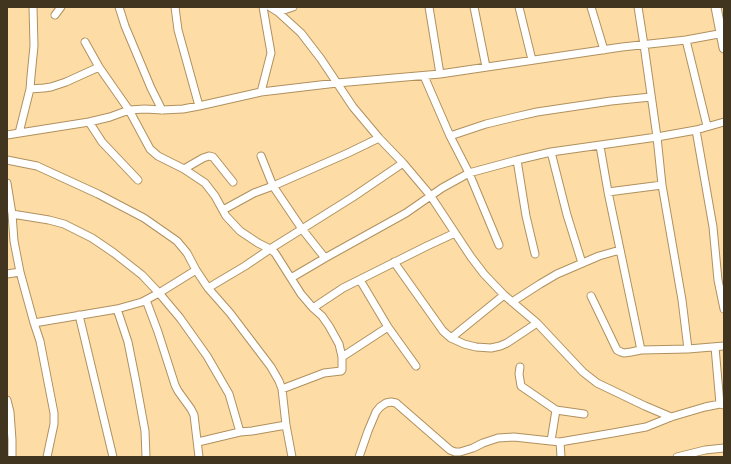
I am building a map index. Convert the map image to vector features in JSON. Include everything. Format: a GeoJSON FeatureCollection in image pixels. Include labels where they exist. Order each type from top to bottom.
{"type":"FeatureCollection","features":[{"type":"Feature","properties":{"kind":"street"},"geometry":{"type":"LineString","coordinates":[[19,133],[30,88],[34,46],[33,7]]}},
{"type":"Feature","properties":{"kind":"street"},"geometry":{"type":"LineString","coordinates":[[55,15],[61,7]]}},
{"type":"Feature","properties":{"kind":"street"},"geometry":{"type":"LineString","coordinates":[[119,7],[125,26],[162,110]]}},
{"type":"Feature","properties":{"kind":"street"},"geometry":{"type":"LineString","coordinates":[[175,7],[178,30],[199,106]]}},
{"type":"Feature","properties":{"kind":"street"},"geometry":{"type":"LineString","coordinates":[[260,92],[271,53],[263,7]]}},
{"type":"Feature","properties":{"kind":"street"},"geometry":{"type":"LineString","coordinates":[[270,7],[278,12],[301,34],[321,59],[353,107],[430,196],[484,274],[504,295],[536,323],[583,372],[597,383],[671,418]]}},
{"type":"Feature","properties":{"kind":"street"},"geometry":{"type":"LineString","coordinates":[[278,12],[293,7]]}},
{"type":"Feature","properties":{"kind":"street"},"geometry":{"type":"LineString","coordinates":[[429,7],[440,74]]}},
{"type":"Feature","properties":{"kind":"street"},"geometry":{"type":"LineString","coordinates":[[474,7],[486,67]]}},
{"type":"Feature","properties":{"kind":"street"},"geometry":{"type":"LineString","coordinates":[[519,7],[532,60]]}},
{"type":"Feature","properties":{"kind":"street"},"geometry":{"type":"LineString","coordinates":[[590,7],[604,50]]}},
{"type":"Feature","properties":{"kind":"street"},"geometry":{"type":"LineString","coordinates":[[638,7],[657,137],[662,185],[681,293],[688,349]]}},
{"type":"Feature","properties":{"kind":"street"},"geometry":{"type":"LineString","coordinates":[[716,7],[722,20],[724,48]]}},
{"type":"Feature","properties":{"kind":"street"},"geometry":{"type":"LineString","coordinates":[[7,135],[89,122],[110,117],[129,110],[183,109],[260,92],[337,83],[440,74],[604,50],[686,40],[723,33]]}},
{"type":"Feature","properties":{"kind":"street"},"geometry":{"type":"LineString","coordinates":[[686,40],[707,126]]}},
{"type":"Feature","properties":{"kind":"street"},"geometry":{"type":"LineString","coordinates":[[85,42],[99,67],[129,110],[150,149],[158,156],[184,169],[205,183],[226,216],[240,231],[275,253],[301,294],[330,326],[339,344],[342,357],[342,368],[340,371],[324,373],[282,389]]}},
{"type":"Feature","properties":{"kind":"street"},"geometry":{"type":"LineString","coordinates":[[30,88],[51,87],[99,67]]}},
{"type":"Feature","properties":{"kind":"street"},"geometry":{"type":"LineString","coordinates":[[424,76],[450,136],[470,173],[499,244]]}},
{"type":"Feature","properties":{"kind":"street"},"geometry":{"type":"LineString","coordinates":[[450,136],[486,124],[530,114],[611,101],[651,97]]}},
{"type":"Feature","properties":{"kind":"street"},"geometry":{"type":"LineString","coordinates":[[89,122],[102,142],[138,180]]}},
{"type":"Feature","properties":{"kind":"street"},"geometry":{"type":"LineString","coordinates":[[291,278],[406,213],[442,188],[470,173],[551,152],[657,137],[696,130],[724,122]]}},
{"type":"Feature","properties":{"kind":"street"},"geometry":{"type":"LineString","coordinates":[[696,130],[713,227],[719,287],[724,308]]}},
{"type":"Feature","properties":{"kind":"street"},"geometry":{"type":"LineString","coordinates":[[223,210],[254,193],[348,153],[379,138]]}},
{"type":"Feature","properties":{"kind":"street"},"geometry":{"type":"LineString","coordinates":[[600,146],[608,192],[641,350]]}},
{"type":"Feature","properties":{"kind":"street"},"geometry":{"type":"LineString","coordinates":[[551,152],[567,215],[582,263]]}},
{"type":"Feature","properties":{"kind":"street"},"geometry":{"type":"LineString","coordinates":[[184,169],[203,158],[213,156],[233,182]]}},
{"type":"Feature","properties":{"kind":"street"},"geometry":{"type":"LineString","coordinates":[[260,156],[273,186],[302,229],[325,258]]}},
{"type":"Feature","properties":{"kind":"street"},"geometry":{"type":"LineString","coordinates":[[7,160],[37,166],[98,194],[144,218],[177,240],[187,253],[208,288],[230,313],[271,367],[280,382],[292,457]]}},
{"type":"Feature","properties":{"kind":"street"},"geometry":{"type":"LineString","coordinates":[[517,160],[526,216],[535,254]]}},
{"type":"Feature","properties":{"kind":"street"},"geometry":{"type":"LineString","coordinates":[[208,288],[353,197],[403,163]]}},
{"type":"Feature","properties":{"kind":"street"},"geometry":{"type":"LineString","coordinates":[[7,183],[12,214],[11,242],[40,341],[54,413],[54,424],[47,457]]}},
{"type":"Feature","properties":{"kind":"street"},"geometry":{"type":"LineString","coordinates":[[608,192],[662,185]]}},
{"type":"Feature","properties":{"kind":"street"},"geometry":{"type":"LineString","coordinates":[[12,214],[64,224],[92,238],[142,275],[159,293],[189,331],[215,368],[229,394],[240,432]]}},
{"type":"Feature","properties":{"kind":"street"},"geometry":{"type":"LineString","coordinates":[[313,308],[343,288],[455,233]]}},
{"type":"Feature","properties":{"kind":"street"},"geometry":{"type":"LineString","coordinates":[[512,302],[540,284],[582,263],[620,250]]}},
{"type":"Feature","properties":{"kind":"street"},"geometry":{"type":"LineString","coordinates":[[394,262],[443,331],[451,338],[464,344],[476,347],[491,348],[500,346],[536,323]]}},
{"type":"Feature","properties":{"kind":"street"},"geometry":{"type":"LineString","coordinates":[[34,323],[117,309],[142,302],[196,270]]}},
{"type":"Feature","properties":{"kind":"street"},"geometry":{"type":"LineString","coordinates":[[7,274],[20,272]]}},
{"type":"Feature","properties":{"kind":"street"},"geometry":{"type":"LineString","coordinates":[[360,280],[388,327],[416,366]]}},
{"type":"Feature","properties":{"kind":"street"},"geometry":{"type":"LineString","coordinates":[[451,338],[504,295]]}},
{"type":"Feature","properties":{"kind":"street"},"geometry":{"type":"LineString","coordinates":[[591,296],[617,350],[621,352],[724,346]]}},
{"type":"Feature","properties":{"kind":"street"},"geometry":{"type":"LineString","coordinates":[[146,300],[175,385],[192,408],[199,457]]}},
{"type":"Feature","properties":{"kind":"street"},"geometry":{"type":"LineString","coordinates":[[117,309],[128,342],[136,382],[145,431],[146,457]]}},
{"type":"Feature","properties":{"kind":"street"},"geometry":{"type":"LineString","coordinates":[[78,315],[114,457]]}},
{"type":"Feature","properties":{"kind":"street"},"geometry":{"type":"LineString","coordinates":[[342,357],[388,327]]}},
{"type":"Feature","properties":{"kind":"street"},"geometry":{"type":"LineString","coordinates":[[359,457],[376,412],[386,402],[396,403],[450,450],[455,452],[473,448],[498,438],[514,437],[560,442],[646,427],[705,407],[722,405],[715,347]]}},
{"type":"Feature","properties":{"kind":"street"},"geometry":{"type":"LineString","coordinates":[[520,367],[519,374],[521,386],[556,410],[584,414]]}},
{"type":"Feature","properties":{"kind":"street"},"geometry":{"type":"LineString","coordinates":[[7,404],[10,412],[12,457]]}},
{"type":"Feature","properties":{"kind":"street"},"geometry":{"type":"LineString","coordinates":[[551,441],[556,410]]}},
{"type":"Feature","properties":{"kind":"street"},"geometry":{"type":"LineString","coordinates":[[198,442],[240,432],[286,425]]}},
{"type":"Feature","properties":{"kind":"street"},"geometry":{"type":"LineString","coordinates":[[560,442],[561,457]]}},
{"type":"Feature","properties":{"kind":"street"},"geometry":{"type":"LineString","coordinates":[[677,457],[705,450],[724,448]]}}]}
